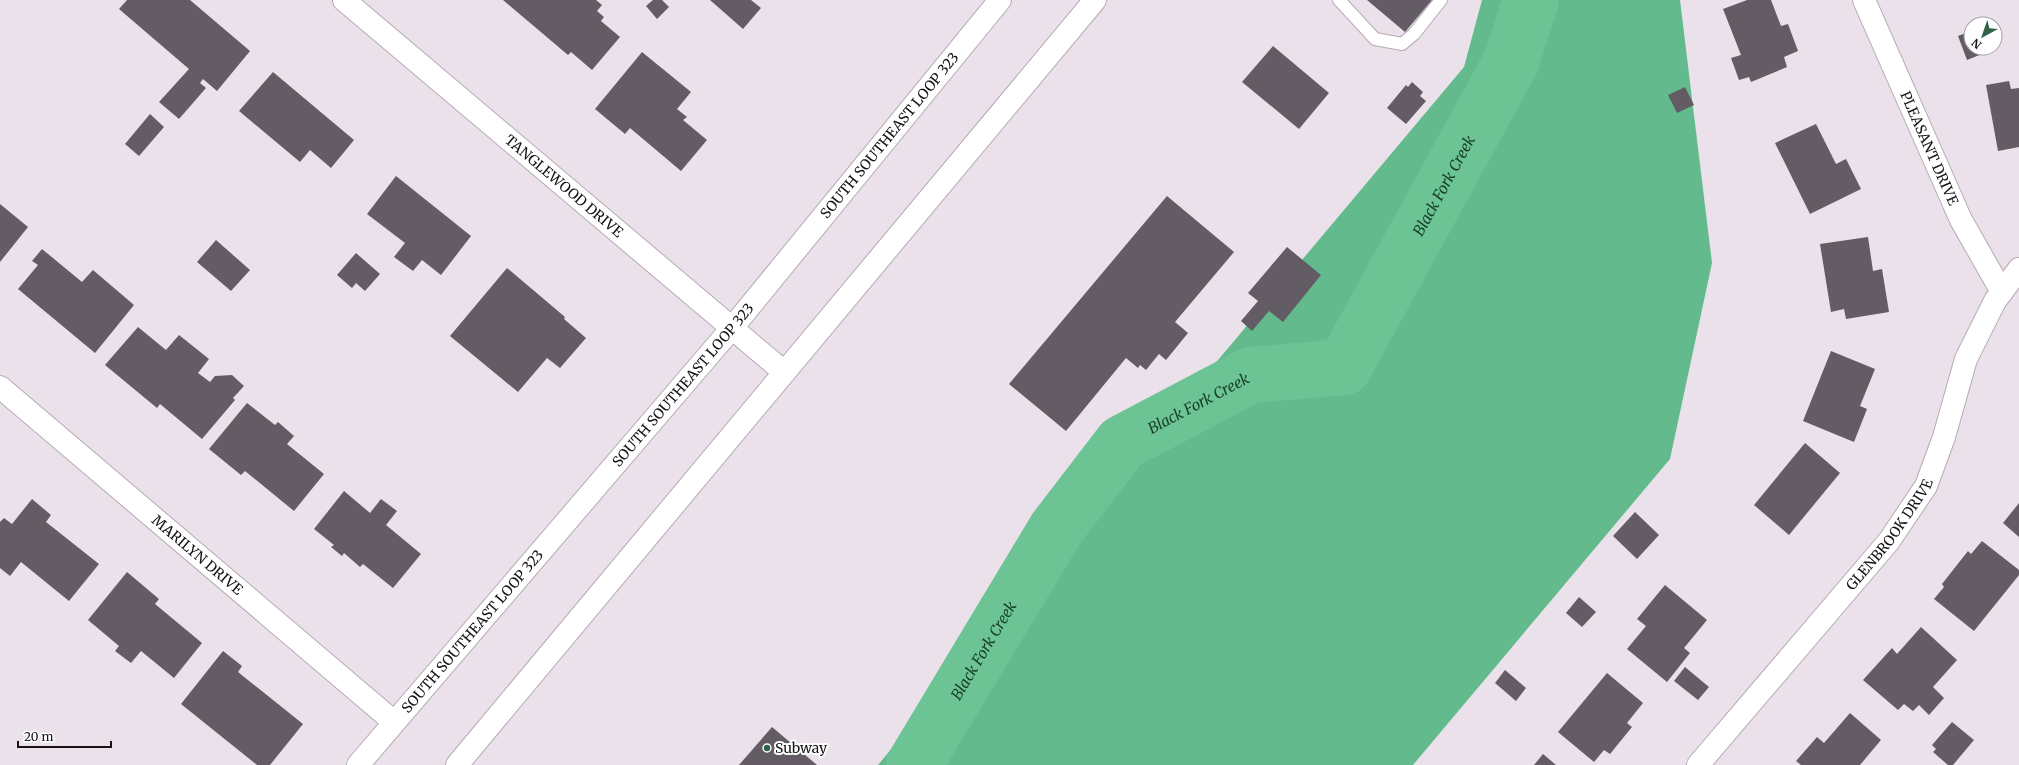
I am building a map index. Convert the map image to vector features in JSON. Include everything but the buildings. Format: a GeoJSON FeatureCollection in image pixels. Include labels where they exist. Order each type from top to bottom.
{"type":"FeatureCollection","features":[{"type":"Feature","properties":{"kind":"main road","name":"TANGLEWOOD DRIVE"},"geometry":{"type":"LineString","coordinates":[[344,0],[784,372]]}},
{"type":"Feature","properties":{"kind":"main road","name":"SOUTH SOUTHEAST LOOP 323"},"geometry":{"type":"LineString","coordinates":[[358,765],[732,328],[1000,0]]}},
{"type":"Feature","properties":{"kind":"main road"},"geometry":{"type":"LineString","coordinates":[[457,765],[1095,0]]}},
{"type":"Feature","properties":{"kind":"main road","name":"PLEASANT DRIVE"},"geometry":{"type":"LineString","coordinates":[[1864,0],[1961,220],[2002,292]]}},
{"type":"Feature","properties":{"kind":"main road","name":"GLENBROOK DRIVE"},"geometry":{"type":"LineString","coordinates":[[1698,765],[1889,541],[1926,486],[1944,437],[1966,359],[1995,301],[2019,269]]}},
{"type":"Feature","properties":{"kind":"main road","name":"MARILYN DRIVE"},"geometry":{"type":"LineString","coordinates":[[0,387],[394,722]]}},
{"type":"Feature","properties":{"kind":"lane"},"geometry":{"type":"LineString","coordinates":[[1338,0],[1375,39],[1402,44],[1414,34],[1441,0]]}},
{"type":"Feature","properties":{"kind":"green space"},"geometry":{"type":"Polygon","coordinates":[[[1482,0],[1680,0],[1712,263],[1670,459],[1413,765],[878,765],[1464,67],[1482,0]]]}},
{"type":"Feature","properties":{"kind":"waterway","name":"Black Fork Creek"},"geometry":{"type":"LineString","coordinates":[[914,765],[1056,529],[1122,443],[1251,375],[1344,367],[1511,62],[1531,0]]}},
{"type":"Feature","properties":{"kind":"place","name":"Subway"},"geometry":{"type":"Point","coordinates":[767,748]}}]}
